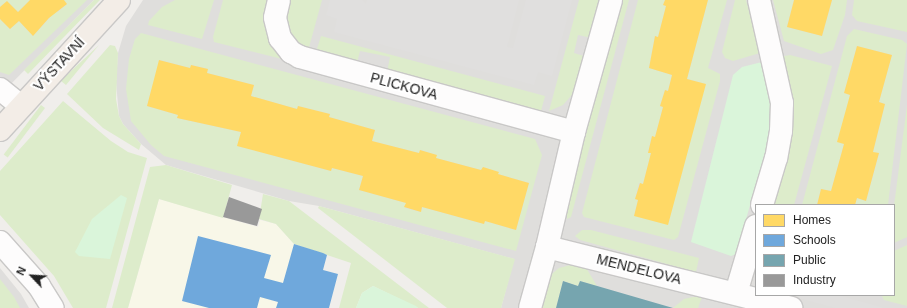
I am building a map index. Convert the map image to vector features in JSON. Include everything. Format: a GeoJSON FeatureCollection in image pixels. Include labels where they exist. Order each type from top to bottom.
{"type":"FeatureCollection","features":[{"type":"Feature","properties":{"kind":"main road","name":"VÝSTAVNÍ"},"geometry":{"type":"LineString","coordinates":[[0,130],[119,0]]}},
{"type":"Feature","properties":{"kind":"street","name":"PLICKOVA"},"geometry":{"type":"LineString","coordinates":[[279,0],[275,18],[280,38],[291,52],[300,57],[574,132]]}},
{"type":"Feature","properties":{"kind":"street"},"geometry":{"type":"LineString","coordinates":[[530,308],[548,247],[574,132],[611,0]]}},
{"type":"Feature","properties":{"kind":"street"},"geometry":{"type":"LineString","coordinates":[[759,0],[782,103],[781,131],[776,158],[762,204]]}},
{"type":"Feature","properties":{"kind":"street"},"geometry":{"type":"LineString","coordinates":[[0,89],[21,106]]}},
{"type":"Feature","properties":{"kind":"street"},"geometry":{"type":"LineString","coordinates":[[736,293],[755,229]]}},
{"type":"Feature","properties":{"kind":"street"},"geometry":{"type":"LineString","coordinates":[[0,242],[39,286],[53,308]]}},
{"type":"Feature","properties":{"kind":"street","name":"MENDELOVA"},"geometry":{"type":"LineString","coordinates":[[548,247],[792,308]]}},
{"type":"Feature","properties":{"kind":"shaded area"},"geometry":{"type":"Polygon","coordinates":[[[0,0],[94,0],[0,95],[0,0]]]}},
{"type":"Feature","properties":{"kind":"shaded area"},"geometry":{"type":"Polygon","coordinates":[[[143,0],[907,0],[907,308],[501,308],[514,259],[319,206],[289,201],[166,165],[141,144],[123,124],[119,116],[116,82],[118,53],[126,26],[143,0]]]}},
{"type":"Feature","properties":{"kind":"shaded area"},"geometry":{"type":"Polygon","coordinates":[[[330,0],[362,0],[366,4],[367,0],[519,0],[507,47],[513,48],[526,0],[572,0],[552,76],[538,72],[534,85],[334,32],[337,19],[326,15],[330,0]]]}},
{"type":"Feature","properties":{"kind":"shaded area"},"geometry":{"type":"Polygon","coordinates":[[[159,199],[258,227],[260,220],[276,224],[294,244],[327,255],[323,270],[338,274],[329,308],[128,308],[159,199]]]}},
{"type":"Feature","properties":{"kind":"shaded area"},"geometry":{"type":"Polygon","coordinates":[[[0,268],[21,294],[29,308],[0,308],[0,268]]]}},
{"type":"Feature","properties":{"kind":"shaded area"},"geometry":{"type":"Polygon","coordinates":[[[799,296],[841,296],[884,308],[836,308],[798,298],[799,296]]]}},
{"type":"Feature","properties":{"kind":"green space"},"geometry":{"type":"Polygon","coordinates":[[[0,0],[30,0],[18,12],[7,1],[0,7],[0,0]]]}},
{"type":"Feature","properties":{"kind":"green space"},"geometry":{"type":"Polygon","coordinates":[[[64,0],[87,0],[9,75],[0,72],[0,19],[10,29],[19,21],[33,36],[56,11],[58,12],[67,4],[64,0]]]}},
{"type":"Feature","properties":{"kind":"green space"},"geometry":{"type":"Polygon","coordinates":[[[94,0],[100,0],[28,74],[24,70],[94,0]]]}},
{"type":"Feature","properties":{"kind":"green space"},"geometry":{"type":"Polygon","coordinates":[[[175,0],[214,0],[202,39],[148,25],[149,21],[162,7],[175,0]]]}},
{"type":"Feature","properties":{"kind":"green space"},"geometry":{"type":"Polygon","coordinates":[[[223,0],[268,0],[265,16],[267,30],[276,52],[286,60],[214,42],[213,37],[223,0]]]}},
{"type":"Feature","properties":{"kind":"green space"},"geometry":{"type":"Polygon","coordinates":[[[287,0],[322,0],[308,51],[291,41],[284,21],[287,0]]]}},
{"type":"Feature","properties":{"kind":"green space"},"geometry":{"type":"Polygon","coordinates":[[[579,0],[602,0],[592,38],[578,35],[574,53],[587,57],[577,89],[563,105],[549,111],[579,0]]]}},
{"type":"Feature","properties":{"kind":"green space"},"geometry":{"type":"Polygon","coordinates":[[[622,0],[629,0],[571,217],[567,219],[566,208],[622,0]]]}},
{"type":"Feature","properties":{"kind":"green space"},"geometry":{"type":"Polygon","coordinates":[[[638,0],[665,0],[663,5],[666,6],[658,37],[655,36],[649,68],[672,75],[668,91],[665,90],[660,106],[663,107],[655,137],[652,136],[648,152],[651,153],[643,184],[639,183],[635,199],[638,200],[634,216],[705,84],[687,79],[708,0],[727,0],[708,68],[720,74],[720,81],[678,237],[674,240],[584,217],[582,213],[638,0]]]}},
{"type":"Feature","properties":{"kind":"green space"},"geometry":{"type":"Polygon","coordinates":[[[735,0],[746,0],[760,53],[733,61],[725,58],[722,52],[735,0]]]}},
{"type":"Feature","properties":{"kind":"green space"},"geometry":{"type":"Polygon","coordinates":[[[773,0],[794,0],[787,27],[822,36],[832,0],[847,0],[845,15],[833,50],[821,54],[784,41],[773,0]]]}},
{"type":"Feature","properties":{"kind":"green space"},"geometry":{"type":"Polygon","coordinates":[[[854,0],[907,0],[907,32],[857,21],[852,15],[854,0]]]}},
{"type":"Feature","properties":{"kind":"green space"},"geometry":{"type":"Polygon","coordinates":[[[854,29],[902,40],[907,44],[888,204],[855,204],[857,198],[866,201],[879,154],[873,152],[885,104],[879,102],[892,55],[857,46],[844,93],[850,95],[844,144],[831,191],[821,189],[817,204],[802,204],[847,36],[854,29]]]}},
{"type":"Feature","properties":{"kind":"green space"},"geometry":{"type":"Polygon","coordinates":[[[141,33],[535,139],[542,155],[516,251],[164,156],[151,145],[131,121],[126,89],[129,59],[135,39],[141,33]],[[160,60],[147,106],[178,115],[177,118],[241,132],[238,146],[331,171],[332,168],[363,176],[359,190],[406,203],[405,208],[421,212],[422,207],[484,224],[485,221],[516,230],[529,183],[498,174],[498,172],[483,167],[481,170],[436,158],[436,155],[421,150],[419,153],[372,141],[375,130],[329,117],[330,114],[298,106],[297,109],[251,96],[254,85],[207,73],[208,69],[192,65],[190,68],[160,60]]]}},
{"type":"Feature","properties":{"kind":"green space"},"geometry":{"type":"Polygon","coordinates":[[[321,36],[545,96],[541,111],[387,72],[390,57],[360,51],[357,63],[316,52],[321,36]]]}},
{"type":"Feature","properties":{"kind":"green space"},"geometry":{"type":"Polygon","coordinates":[[[99,45],[66,85],[61,81],[70,72],[99,45]]]}},
{"type":"Feature","properties":{"kind":"green space"},"geometry":{"type":"Polygon","coordinates":[[[110,45],[115,46],[118,53],[116,99],[119,116],[123,124],[141,144],[139,150],[103,128],[67,94],[110,45]]]}},
{"type":"Feature","properties":{"kind":"green space"},"geometry":{"type":"Polygon","coordinates":[[[790,55],[832,66],[794,204],[772,204],[779,57],[790,55]]]}},
{"type":"Feature","properties":{"kind":"green space"},"geometry":{"type":"Polygon","coordinates":[[[762,62],[772,104],[770,136],[736,254],[731,256],[691,242],[733,75],[742,67],[762,62]]]}},
{"type":"Feature","properties":{"kind":"green space"},"geometry":{"type":"Polygon","coordinates":[[[63,101],[111,141],[128,152],[147,158],[106,308],[73,308],[54,276],[0,215],[0,171],[63,101]]]}},
{"type":"Feature","properties":{"kind":"green space"},"geometry":{"type":"Polygon","coordinates":[[[41,105],[45,108],[8,158],[4,155],[41,105]]]}},
{"type":"Feature","properties":{"kind":"green space"},"geometry":{"type":"Polygon","coordinates":[[[907,105],[907,237],[895,243],[894,204],[907,105]]]}},
{"type":"Feature","properties":{"kind":"green space"},"geometry":{"type":"Polygon","coordinates":[[[166,165],[232,185],[223,218],[159,199],[128,308],[112,308],[150,167],[166,165]]]}},
{"type":"Feature","properties":{"kind":"green space"},"geometry":{"type":"Polygon","coordinates":[[[263,194],[289,201],[429,308],[418,308],[373,286],[362,293],[356,308],[339,308],[351,263],[294,244],[276,224],[259,219],[263,194]]]}},
{"type":"Feature","properties":{"kind":"green space"},"geometry":{"type":"Polygon","coordinates":[[[121,195],[127,198],[110,259],[79,256],[75,252],[92,219],[121,195]]]}},
{"type":"Feature","properties":{"kind":"green space"},"geometry":{"type":"Polygon","coordinates":[[[319,206],[515,259],[501,308],[447,308],[318,208],[319,206]]]}},
{"type":"Feature","properties":{"kind":"green space"},"geometry":{"type":"Polygon","coordinates":[[[582,230],[591,230],[699,258],[696,272],[580,240],[575,236],[582,230]]]}},
{"type":"Feature","properties":{"kind":"green space"},"geometry":{"type":"Polygon","coordinates":[[[907,245],[907,306],[884,300],[882,296],[895,296],[895,251],[907,245]]]}},
{"type":"Feature","properties":{"kind":"green space"},"geometry":{"type":"Polygon","coordinates":[[[574,264],[585,266],[597,286],[580,281],[578,286],[563,281],[556,308],[537,308],[548,277],[559,268],[574,264]]]}},
{"type":"Feature","properties":{"kind":"green space"},"geometry":{"type":"Polygon","coordinates":[[[0,279],[14,297],[20,308],[0,308],[0,279]]]}},
{"type":"Feature","properties":{"kind":"green space"},"geometry":{"type":"Polygon","coordinates":[[[373,286],[418,308],[356,308],[362,293],[373,286]]]}},
{"type":"Feature","properties":{"kind":"green space"},"geometry":{"type":"Polygon","coordinates":[[[702,297],[698,308],[673,308],[684,299],[702,297]]]}},
{"type":"Feature","properties":{"kind":"building: Homes"},"geometry":{"type":"Polygon","coordinates":[[[30,0],[64,0],[67,4],[49,18],[33,36],[19,21],[10,29],[0,19],[0,7],[7,1],[18,12],[30,0]]]}},
{"type":"Feature","properties":{"kind":"building: Homes"},"geometry":{"type":"Polygon","coordinates":[[[665,0],[708,0],[687,79],[706,84],[668,225],[634,216],[638,200],[635,199],[640,183],[643,184],[651,153],[648,153],[652,136],[655,137],[663,107],[660,106],[665,90],[668,91],[672,75],[649,68],[655,36],[658,37],[666,6],[663,5],[665,0]]]}},
{"type":"Feature","properties":{"kind":"building: Homes"},"geometry":{"type":"Polygon","coordinates":[[[794,0],[832,0],[822,36],[787,27],[794,0]]]}},
{"type":"Feature","properties":{"kind":"building: Homes"},"geometry":{"type":"Polygon","coordinates":[[[857,46],[892,55],[879,102],[885,104],[873,152],[879,153],[866,201],[857,198],[855,204],[817,204],[821,189],[831,191],[844,144],[837,142],[850,95],[844,93],[857,46]]]}},
{"type":"Feature","properties":{"kind":"building: Homes"},"geometry":{"type":"Polygon","coordinates":[[[159,60],[190,68],[191,65],[208,69],[207,73],[254,85],[251,96],[297,109],[298,106],[330,114],[329,117],[375,130],[372,141],[419,153],[420,150],[437,155],[436,158],[481,170],[483,167],[499,172],[498,174],[529,183],[516,230],[485,221],[484,224],[422,207],[421,212],[404,207],[406,203],[359,190],[363,176],[332,168],[331,171],[237,146],[241,132],[177,118],[178,115],[147,106],[159,60]]]}},
{"type":"Feature","properties":{"kind":"building: Schools"},"geometry":{"type":"Polygon","coordinates":[[[198,236],[271,255],[264,278],[283,283],[294,244],[327,255],[323,270],[338,274],[329,308],[276,308],[278,302],[260,297],[257,308],[209,308],[182,301],[198,236]]]}},
{"type":"Feature","properties":{"kind":"building: Public"},"geometry":{"type":"Polygon","coordinates":[[[563,281],[578,286],[580,281],[673,308],[556,308],[563,281]]]}},
{"type":"Feature","properties":{"kind":"building: Industry"},"geometry":{"type":"Polygon","coordinates":[[[229,197],[262,209],[257,226],[223,217],[229,197]]]}}]}
